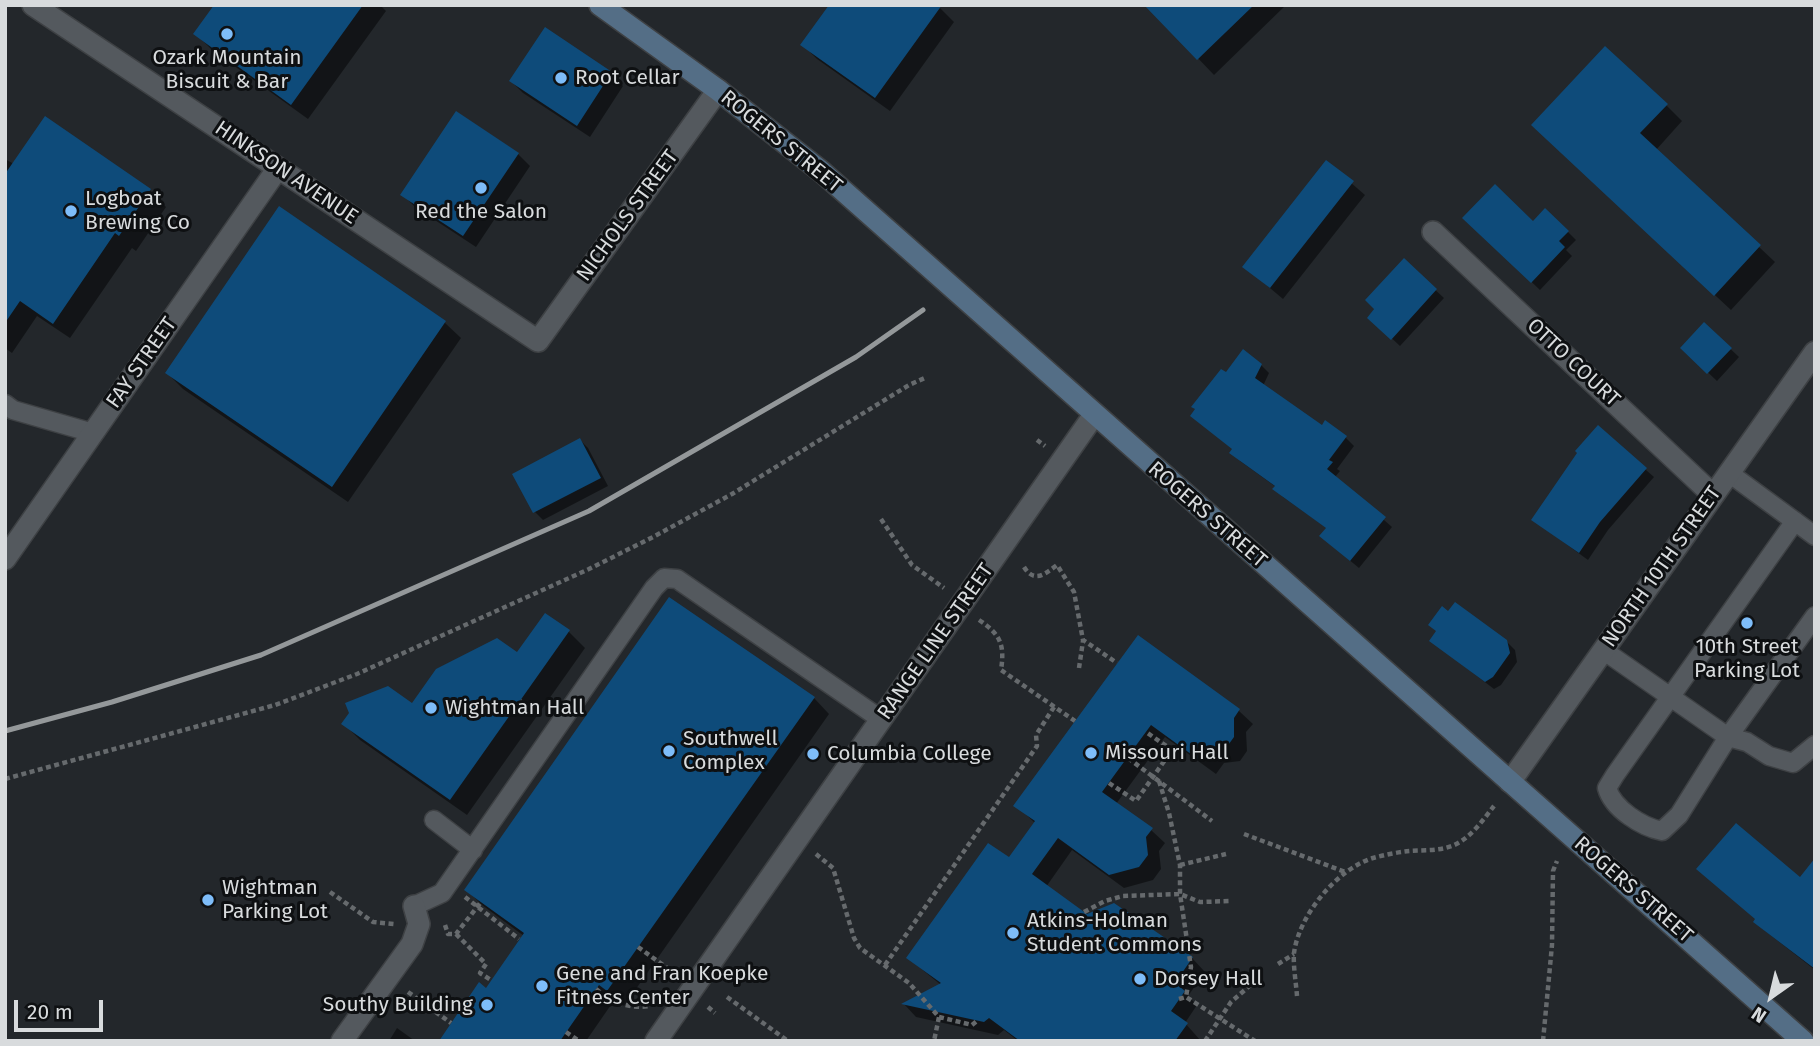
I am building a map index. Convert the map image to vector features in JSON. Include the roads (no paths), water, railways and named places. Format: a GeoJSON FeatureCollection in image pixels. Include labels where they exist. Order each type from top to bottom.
{"type":"FeatureCollection","features":[{"type":"Feature","properties":{"kind":"street","name":"HINKSON AVENUE"},"geometry":{"type":"LineString","coordinates":[[33,5],[538,341]]}},
{"type":"Feature","properties":{"kind":"street","name":"ROGERS STREET"},"geometry":{"type":"LineString","coordinates":[[600,5],[718,90],[822,172],[1802,1041]]}},
{"type":"Feature","properties":{"kind":"street","name":"NICHOLS STREET"},"geometry":{"type":"LineString","coordinates":[[538,341],[718,90]]}},
{"type":"Feature","properties":{"kind":"street","name":"FAY STREET"},"geometry":{"type":"LineString","coordinates":[[5,559],[278,168]]}},
{"type":"Feature","properties":{"kind":"street","name":"OTTO COURT"},"geometry":{"type":"LineString","coordinates":[[1433,232],[1713,495]]}},
{"type":"Feature","properties":{"kind":"street","name":"NORTH 10TH STREET"},"geometry":{"type":"LineString","coordinates":[[1510,782],[1815,352]]}},
{"type":"Feature","properties":{"kind":"street","name":"RANGE LINE STREET"},"geometry":{"type":"LineString","coordinates":[[656,1041],[1094,415]]}},
{"type":"Feature","properties":{"kind":"street"},"geometry":{"type":"LineString","coordinates":[[342,1041],[412,944],[416,915]]}},
{"type":"Feature","properties":{"kind":"lane"},"geometry":{"type":"LineString","coordinates":[[8,412],[93,433]]}},
{"type":"Feature","properties":{"kind":"lane"},"geometry":{"type":"LineString","coordinates":[[1729,472],[1815,536]]}},
{"type":"Feature","properties":{"kind":"lane"},"geometry":{"type":"LineString","coordinates":[[1795,521],[1607,788],[1610,799],[1650,828],[1662,831],[1679,815],[1728,737],[1815,616]]}},
{"type":"Feature","properties":{"kind":"lane"},"geometry":{"type":"LineString","coordinates":[[416,915],[442,893],[654,588],[664,578],[677,579],[882,720]]}},
{"type":"Feature","properties":{"kind":"lane"},"geometry":{"type":"LineString","coordinates":[[1603,650],[1728,737],[1747,742],[1769,756],[1793,763],[1815,745]]}},
{"type":"Feature","properties":{"kind":"lane"},"geometry":{"type":"LineString","coordinates":[[434,820],[473,850]]}},
{"type":"Feature","properties":{"kind":"railway"},"geometry":{"type":"LineString","coordinates":[[5,731],[112,702],[261,655],[589,511],[856,357],[923,310]]}},
{"type":"Feature","properties":{"kind":"place","name":"Ozark Mountain Biscuit & Bar"},"geometry":{"type":"Point","coordinates":[227,34]}},
{"type":"Feature","properties":{"kind":"place","name":"Root Cellar"},"geometry":{"type":"Point","coordinates":[561,78]}},
{"type":"Feature","properties":{"kind":"place","name":"Red the Salon"},"geometry":{"type":"Point","coordinates":[481,188]}},
{"type":"Feature","properties":{"kind":"place","name":"Logboat Brewing Co"},"geometry":{"type":"Point","coordinates":[71,211]}},
{"type":"Feature","properties":{"kind":"place","name":"10th Street Parking Lot"},"geometry":{"type":"Point","coordinates":[1747,623]}},
{"type":"Feature","properties":{"kind":"place","name":"Wightman Hall"},"geometry":{"type":"Point","coordinates":[431,708]}},
{"type":"Feature","properties":{"kind":"place","name":"Southwell Complex"},"geometry":{"type":"Point","coordinates":[669,751]}},
{"type":"Feature","properties":{"kind":"place","name":"Missouri Hall"},"geometry":{"type":"Point","coordinates":[1091,753]}},
{"type":"Feature","properties":{"kind":"place","name":"Columbia College"},"geometry":{"type":"Point","coordinates":[813,754]}},
{"type":"Feature","properties":{"kind":"place","name":"Wightman Parking Lot"},"geometry":{"type":"Point","coordinates":[208,900]}},
{"type":"Feature","properties":{"kind":"place","name":"Atkins-Holman Student Commons"},"geometry":{"type":"Point","coordinates":[1013,933]}},
{"type":"Feature","properties":{"kind":"place","name":"Dorsey Hall"},"geometry":{"type":"Point","coordinates":[1140,979]}},
{"type":"Feature","properties":{"kind":"place","name":"Gene and Fran Koepke Fitness Center"},"geometry":{"type":"Point","coordinates":[542,986]}},
{"type":"Feature","properties":{"kind":"place","name":"Southy Building"},"geometry":{"type":"Point","coordinates":[487,1005]}}]}
